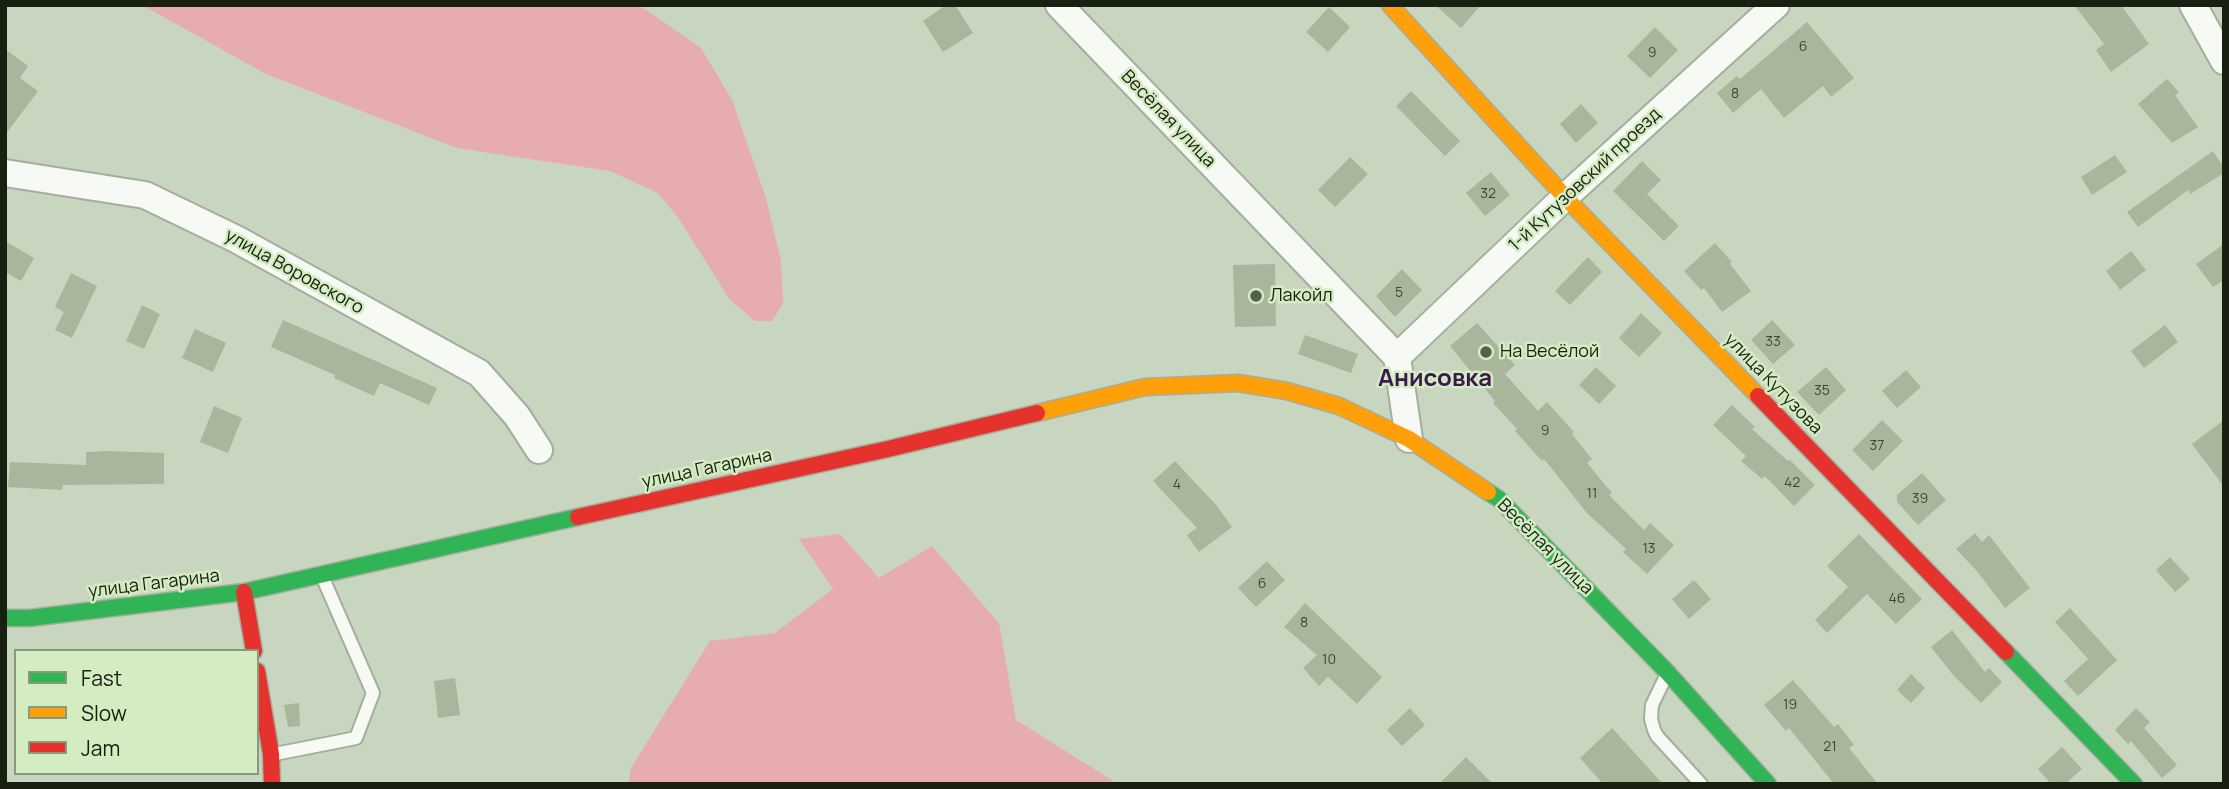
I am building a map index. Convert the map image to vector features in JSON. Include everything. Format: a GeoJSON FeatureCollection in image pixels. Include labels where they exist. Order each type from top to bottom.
{"type":"FeatureCollection","features":[{"type":"Feature","properties":{"kind":"main road","name":"улица Кутузова"},"geometry":{"type":"LineString","coordinates":[[1390,5],[1565,197],[2134,784]]}},
{"type":"Feature","properties":{"kind":"main road","name":"улица Гагарина"},"geometry":{"type":"LineString","coordinates":[[5,618],[30,618],[244,592],[888,449],[1145,387],[1238,383],[1287,391],[1339,406],[1409,439]]}},
{"type":"Feature","properties":{"kind":"main road","name":"Весёлая улица"},"geometry":{"type":"LineString","coordinates":[[1409,439],[1499,499],[1668,673],[1768,784]]}},
{"type":"Feature","properties":{"kind":"main road"},"geometry":{"type":"LineString","coordinates":[[244,592],[254,649]]}},
{"type":"Feature","properties":{"kind":"main road"},"geometry":{"type":"LineString","coordinates":[[259,683],[271,754],[272,784]]}},
{"type":"Feature","properties":{"kind":"street","name":"Весёлая улица"},"geometry":{"type":"LineString","coordinates":[[1059,5],[1397,357]]}},
{"type":"Feature","properties":{"kind":"street","name":"1-й Кутузовский проезд"},"geometry":{"type":"LineString","coordinates":[[1397,357],[1565,197],[1776,5]]}},
{"type":"Feature","properties":{"kind":"street"},"geometry":{"type":"LineString","coordinates":[[2193,5],[2224,61]]}},
{"type":"Feature","properties":{"kind":"street","name":"улица Воровского"},"geometry":{"type":"LineString","coordinates":[[5,173],[145,195],[236,239],[479,373],[517,416],[539,450]]}},
{"type":"Feature","properties":{"kind":"street"},"geometry":{"type":"LineString","coordinates":[[1397,357],[1409,439]]}},
{"type":"Feature","properties":{"kind":"lane"},"geometry":{"type":"LineString","coordinates":[[271,754],[356,738],[373,693],[321,573]]}},
{"type":"Feature","properties":{"kind":"lane"},"geometry":{"type":"LineString","coordinates":[[1668,673],[1652,705],[1651,719],[1654,730],[1701,784]]}},
{"type":"Feature","properties":{"kind":"shaded area"},"geometry":{"type":"Polygon","coordinates":[[[142,5],[634,5],[645,9],[701,48],[732,100],[766,198],[781,261],[783,304],[772,321],[755,321],[730,300],[679,219],[658,193],[610,171],[457,148],[266,74],[142,5]]]}},
{"type":"Feature","properties":{"kind":"shaded area"},"geometry":{"type":"Polygon","coordinates":[[[840,534],[879,578],[932,546],[999,623],[1016,720],[1118,784],[628,784],[631,768],[710,641],[775,633],[833,589],[799,539],[840,534]]]}},
{"type":"Feature","properties":{"kind":"building"},"geometry":{"type":"Polygon","coordinates":[[[946,5],[955,5],[973,33],[943,52],[923,21],[946,5]]]}},
{"type":"Feature","properties":{"kind":"building"},"geometry":{"type":"Polygon","coordinates":[[[1435,5],[1481,5],[1461,28],[1435,5]]]}},
{"type":"Feature","properties":{"kind":"building"},"geometry":{"type":"Polygon","coordinates":[[[2074,5],[2121,5],[2149,44],[2111,72],[2096,50],[2104,44],[2074,5]]]}},
{"type":"Feature","properties":{"kind":"building"},"geometry":{"type":"Polygon","coordinates":[[[1329,7],[1350,27],[1328,52],[1306,32],[1329,7]]]}},
{"type":"Feature","properties":{"kind":"building"},"geometry":{"type":"Polygon","coordinates":[[[1807,22],[1854,78],[1831,97],[1823,86],[1784,118],[1761,89],[1733,113],[1717,93],[1737,76],[1740,79],[1807,22]]]}},
{"type":"Feature","properties":{"kind":"building"},"geometry":{"type":"Polygon","coordinates":[[[1655,27],[1678,50],[1650,78],[1627,56],[1655,27]]]}},
{"type":"Feature","properties":{"kind":"building"},"geometry":{"type":"Polygon","coordinates":[[[5,49],[28,66],[20,78],[38,91],[5,135],[5,49]]]}},
{"type":"Feature","properties":{"kind":"building"},"geometry":{"type":"Polygon","coordinates":[[[2167,79],[2179,92],[2175,95],[2198,127],[2172,143],[2138,104],[2167,79]]]}},
{"type":"Feature","properties":{"kind":"building"},"geometry":{"type":"Polygon","coordinates":[[[1411,91],[1460,141],[1445,156],[1396,106],[1411,91]]]}},
{"type":"Feature","properties":{"kind":"building"},"geometry":{"type":"Polygon","coordinates":[[[1581,104],[1598,123],[1576,143],[1560,124],[1581,104]]]}},
{"type":"Feature","properties":{"kind":"building"},"geometry":{"type":"Polygon","coordinates":[[[2213,151],[2224,168],[2224,173],[2190,194],[2188,190],[2138,227],[2127,212],[2213,151]]]}},
{"type":"Feature","properties":{"kind":"building"},"geometry":{"type":"Polygon","coordinates":[[[2115,155],[2127,172],[2092,195],[2081,177],[2115,155]]]}},
{"type":"Feature","properties":{"kind":"building"},"geometry":{"type":"Polygon","coordinates":[[[1350,157],[1368,174],[1335,207],[1318,190],[1350,157]]]}},
{"type":"Feature","properties":{"kind":"building"},"geometry":{"type":"Polygon","coordinates":[[[1642,161],[1661,180],[1647,194],[1679,226],[1664,241],[1613,191],[1642,161]]]}},
{"type":"Feature","properties":{"kind":"building"},"geometry":{"type":"Polygon","coordinates":[[[1491,172],[1510,195],[1485,216],[1466,193],[1491,172]]]}},
{"type":"Feature","properties":{"kind":"building"},"geometry":{"type":"Polygon","coordinates":[[[5,241],[34,258],[21,281],[5,272],[5,241]]]}},
{"type":"Feature","properties":{"kind":"building"},"geometry":{"type":"Polygon","coordinates":[[[1715,243],[1732,262],[1730,264],[1751,291],[1722,312],[1704,288],[1701,290],[1684,271],[1715,243]]]}},
{"type":"Feature","properties":{"kind":"building"},"geometry":{"type":"Polygon","coordinates":[[[2224,244],[2224,280],[2213,287],[2196,264],[2224,244]]]}},
{"type":"Feature","properties":{"kind":"building"},"geometry":{"type":"Polygon","coordinates":[[[2131,251],[2146,270],[2120,290],[2106,271],[2131,251]]]}},
{"type":"Feature","properties":{"kind":"building"},"geometry":{"type":"Polygon","coordinates":[[[1588,257],[1602,272],[1570,305],[1555,291],[1588,257]]]}},
{"type":"Feature","properties":{"kind":"building"},"geometry":{"type":"Polygon","coordinates":[[[1275,264],[1276,326],[1235,327],[1233,265],[1275,264]]]}},
{"type":"Feature","properties":{"kind":"building"},"geometry":{"type":"Polygon","coordinates":[[[1402,269],[1422,290],[1395,317],[1376,296],[1402,269]]]}},
{"type":"Feature","properties":{"kind":"building"},"geometry":{"type":"Polygon","coordinates":[[[71,273],[97,286],[72,338],[55,330],[64,312],[55,307],[71,273]]]}},
{"type":"Feature","properties":{"kind":"building"},"geometry":{"type":"Polygon","coordinates":[[[142,305],[160,314],[144,349],[126,341],[142,305]]]}},
{"type":"Feature","properties":{"kind":"building"},"geometry":{"type":"Polygon","coordinates":[[[1641,313],[1662,333],[1639,357],[1619,338],[1641,313]]]}},
{"type":"Feature","properties":{"kind":"building"},"geometry":{"type":"Polygon","coordinates":[[[283,320],[437,388],[429,405],[380,383],[374,396],[334,378],[335,375],[271,347],[283,320]]]}},
{"type":"Feature","properties":{"kind":"building"},"geometry":{"type":"Polygon","coordinates":[[[1772,320],[1795,345],[1773,364],[1751,340],[1772,320]]]}},
{"type":"Feature","properties":{"kind":"building"},"geometry":{"type":"Polygon","coordinates":[[[1477,323],[1515,365],[1505,374],[1538,411],[1547,402],[1574,432],[1572,434],[1592,459],[1587,463],[1612,493],[1609,495],[1644,530],[1650,523],[1674,545],[1647,574],[1623,552],[1626,549],[1587,513],[1544,459],[1542,461],[1515,431],[1517,429],[1493,403],[1495,401],[1450,346],[1477,323]]]}},
{"type":"Feature","properties":{"kind":"building"},"geometry":{"type":"Polygon","coordinates":[[[2165,325],[2178,342],[2144,368],[2131,351],[2165,325]]]}},
{"type":"Feature","properties":{"kind":"building"},"geometry":{"type":"Polygon","coordinates":[[[195,329],[226,343],[213,372],[182,358],[195,329]]]}},
{"type":"Feature","properties":{"kind":"building"},"geometry":{"type":"Polygon","coordinates":[[[1305,335],[1358,354],[1351,373],[1298,354],[1305,335]]]}},
{"type":"Feature","properties":{"kind":"building"},"geometry":{"type":"Polygon","coordinates":[[[1596,367],[1616,386],[1599,404],[1579,385],[1596,367]]]}},
{"type":"Feature","properties":{"kind":"building"},"geometry":{"type":"Polygon","coordinates":[[[1826,367],[1846,390],[1819,415],[1797,392],[1826,367]]]}},
{"type":"Feature","properties":{"kind":"building"},"geometry":{"type":"Polygon","coordinates":[[[1906,370],[1921,387],[1897,408],[1882,391],[1906,370]]]}},
{"type":"Feature","properties":{"kind":"building"},"geometry":{"type":"Polygon","coordinates":[[[1732,405],[1755,427],[1752,429],[1815,485],[1794,506],[1765,476],[1762,479],[1741,461],[1746,456],[1713,425],[1732,405]]]}},
{"type":"Feature","properties":{"kind":"building"},"geometry":{"type":"Polygon","coordinates":[[[214,406],[242,418],[228,453],[200,442],[214,406]]]}},
{"type":"Feature","properties":{"kind":"building"},"geometry":{"type":"Polygon","coordinates":[[[1882,420],[1903,441],[1873,471],[1852,450],[1882,420]]]}},
{"type":"Feature","properties":{"kind":"building"},"geometry":{"type":"Polygon","coordinates":[[[2224,420],[2224,487],[2192,444],[2224,420]]]}},
{"type":"Feature","properties":{"kind":"building"},"geometry":{"type":"Polygon","coordinates":[[[86,452],[164,453],[164,484],[63,485],[62,490],[8,487],[10,462],[86,465],[86,452]]]}},
{"type":"Feature","properties":{"kind":"building"},"geometry":{"type":"Polygon","coordinates":[[[1175,461],[1217,506],[1232,527],[1199,552],[1187,535],[1197,528],[1153,481],[1175,461]]]}},
{"type":"Feature","properties":{"kind":"building"},"geometry":{"type":"Polygon","coordinates":[[[1922,473],[1946,500],[1918,525],[1897,502],[1897,495],[1922,473]]]}},
{"type":"Feature","properties":{"kind":"building"},"geometry":{"type":"Polygon","coordinates":[[[1975,533],[1982,542],[1989,535],[2030,588],[2005,608],[1956,549],[1975,533]]]}},
{"type":"Feature","properties":{"kind":"building"},"geometry":{"type":"Polygon","coordinates":[[[1859,534],[1922,599],[1896,624],[1867,594],[1827,633],[1815,620],[1848,587],[1827,566],[1859,534]]]}},
{"type":"Feature","properties":{"kind":"building"},"geometry":{"type":"Polygon","coordinates":[[[2170,557],[2190,579],[2175,592],[2156,570],[2170,557]]]}},
{"type":"Feature","properties":{"kind":"building"},"geometry":{"type":"Polygon","coordinates":[[[1267,561],[1285,580],[1256,607],[1238,588],[1267,561]]]}},
{"type":"Feature","properties":{"kind":"building"},"geometry":{"type":"Polygon","coordinates":[[[1694,580],[1711,599],[1689,619],[1672,599],[1694,580]]]}},
{"type":"Feature","properties":{"kind":"building"},"geometry":{"type":"Polygon","coordinates":[[[1305,603],[1382,677],[1357,704],[1328,677],[1319,686],[1303,668],[1317,655],[1284,627],[1305,603]]]}},
{"type":"Feature","properties":{"kind":"building"},"geometry":{"type":"Polygon","coordinates":[[[2070,608],[2117,660],[2078,696],[2064,681],[2088,659],[2055,622],[2070,608]]]}},
{"type":"Feature","properties":{"kind":"building"},"geometry":{"type":"Polygon","coordinates":[[[1952,630],[1985,672],[1989,668],[2002,682],[1981,703],[1953,675],[1931,647],[1952,630]]]}},
{"type":"Feature","properties":{"kind":"building"},"geometry":{"type":"Polygon","coordinates":[[[1911,674],[1925,688],[1911,703],[1897,690],[1911,674]]]}},
{"type":"Feature","properties":{"kind":"building"},"geometry":{"type":"Polygon","coordinates":[[[455,678],[460,715],[438,718],[434,681],[455,678]]]}},
{"type":"Feature","properties":{"kind":"building"},"geometry":{"type":"Polygon","coordinates":[[[1793,680],[1834,727],[1838,724],[1854,745],[1849,748],[1878,784],[1834,784],[1789,728],[1786,731],[1764,705],[1793,680]]]}},
{"type":"Feature","properties":{"kind":"building"},"geometry":{"type":"Polygon","coordinates":[[[299,703],[300,726],[288,727],[284,705],[299,703]]]}},
{"type":"Feature","properties":{"kind":"building"},"geometry":{"type":"Polygon","coordinates":[[[1410,708],[1425,725],[1402,746],[1387,730],[1410,708]]]}},
{"type":"Feature","properties":{"kind":"building"},"geometry":{"type":"Polygon","coordinates":[[[2136,708],[2150,722],[2144,728],[2177,765],[2162,778],[2131,741],[2128,744],[2115,730],[2136,708]]]}},
{"type":"Feature","properties":{"kind":"building"},"geometry":{"type":"Polygon","coordinates":[[[1612,728],[1663,784],[1603,784],[1580,758],[1612,728]]]}},
{"type":"Feature","properties":{"kind":"building"},"geometry":{"type":"Polygon","coordinates":[[[2062,747],[2082,769],[2065,784],[2051,784],[2038,769],[2062,747]]]}},
{"type":"Feature","properties":{"kind":"building"},"geometry":{"type":"Polygon","coordinates":[[[1466,757],[1493,784],[1439,784],[1466,757]]]}},
{"type":"Feature","properties":{"kind":"traffic: fast"},"geometry":{"type":"LineString","coordinates":[[1488,492],[1499,499],[1668,673],[1768,784]]}},
{"type":"Feature","properties":{"kind":"traffic: fast"},"geometry":{"type":"LineString","coordinates":[[5,618],[30,618],[244,592],[578,517]]}},
{"type":"Feature","properties":{"kind":"traffic: fast"},"geometry":{"type":"LineString","coordinates":[[2006,652],[2134,784]]}},
{"type":"Feature","properties":{"kind":"traffic: slow"},"geometry":{"type":"LineString","coordinates":[[1390,5],[1565,197],[1758,396]]}},
{"type":"Feature","properties":{"kind":"traffic: slow"},"geometry":{"type":"LineString","coordinates":[[1037,413],[1145,387],[1238,383],[1287,391],[1339,406],[1409,439],[1488,492]]}},
{"type":"Feature","properties":{"kind":"traffic: jam"},"geometry":{"type":"LineString","coordinates":[[1758,396],[2006,652]]}},
{"type":"Feature","properties":{"kind":"traffic: jam"},"geometry":{"type":"LineString","coordinates":[[578,517],[888,449],[1037,413]]}},
{"type":"Feature","properties":{"kind":"traffic: jam"},"geometry":{"type":"LineString","coordinates":[[244,592],[254,649]]}},
{"type":"Feature","properties":{"kind":"traffic: jam"},"geometry":{"type":"LineString","coordinates":[[259,683],[271,754],[272,784]]}},
{"type":"Feature","properties":{"kind":"place","name":"Лакойл"},"geometry":{"type":"Point","coordinates":[1256,296]}},
{"type":"Feature","properties":{"kind":"place","name":"На Весёлой"},"geometry":{"type":"Point","coordinates":[1486,352]}},
{"type":"Feature","properties":{"kind":"district","name":"Анисовка"},"geometry":{"type":"Point","coordinates":[1435,379]}}]}
